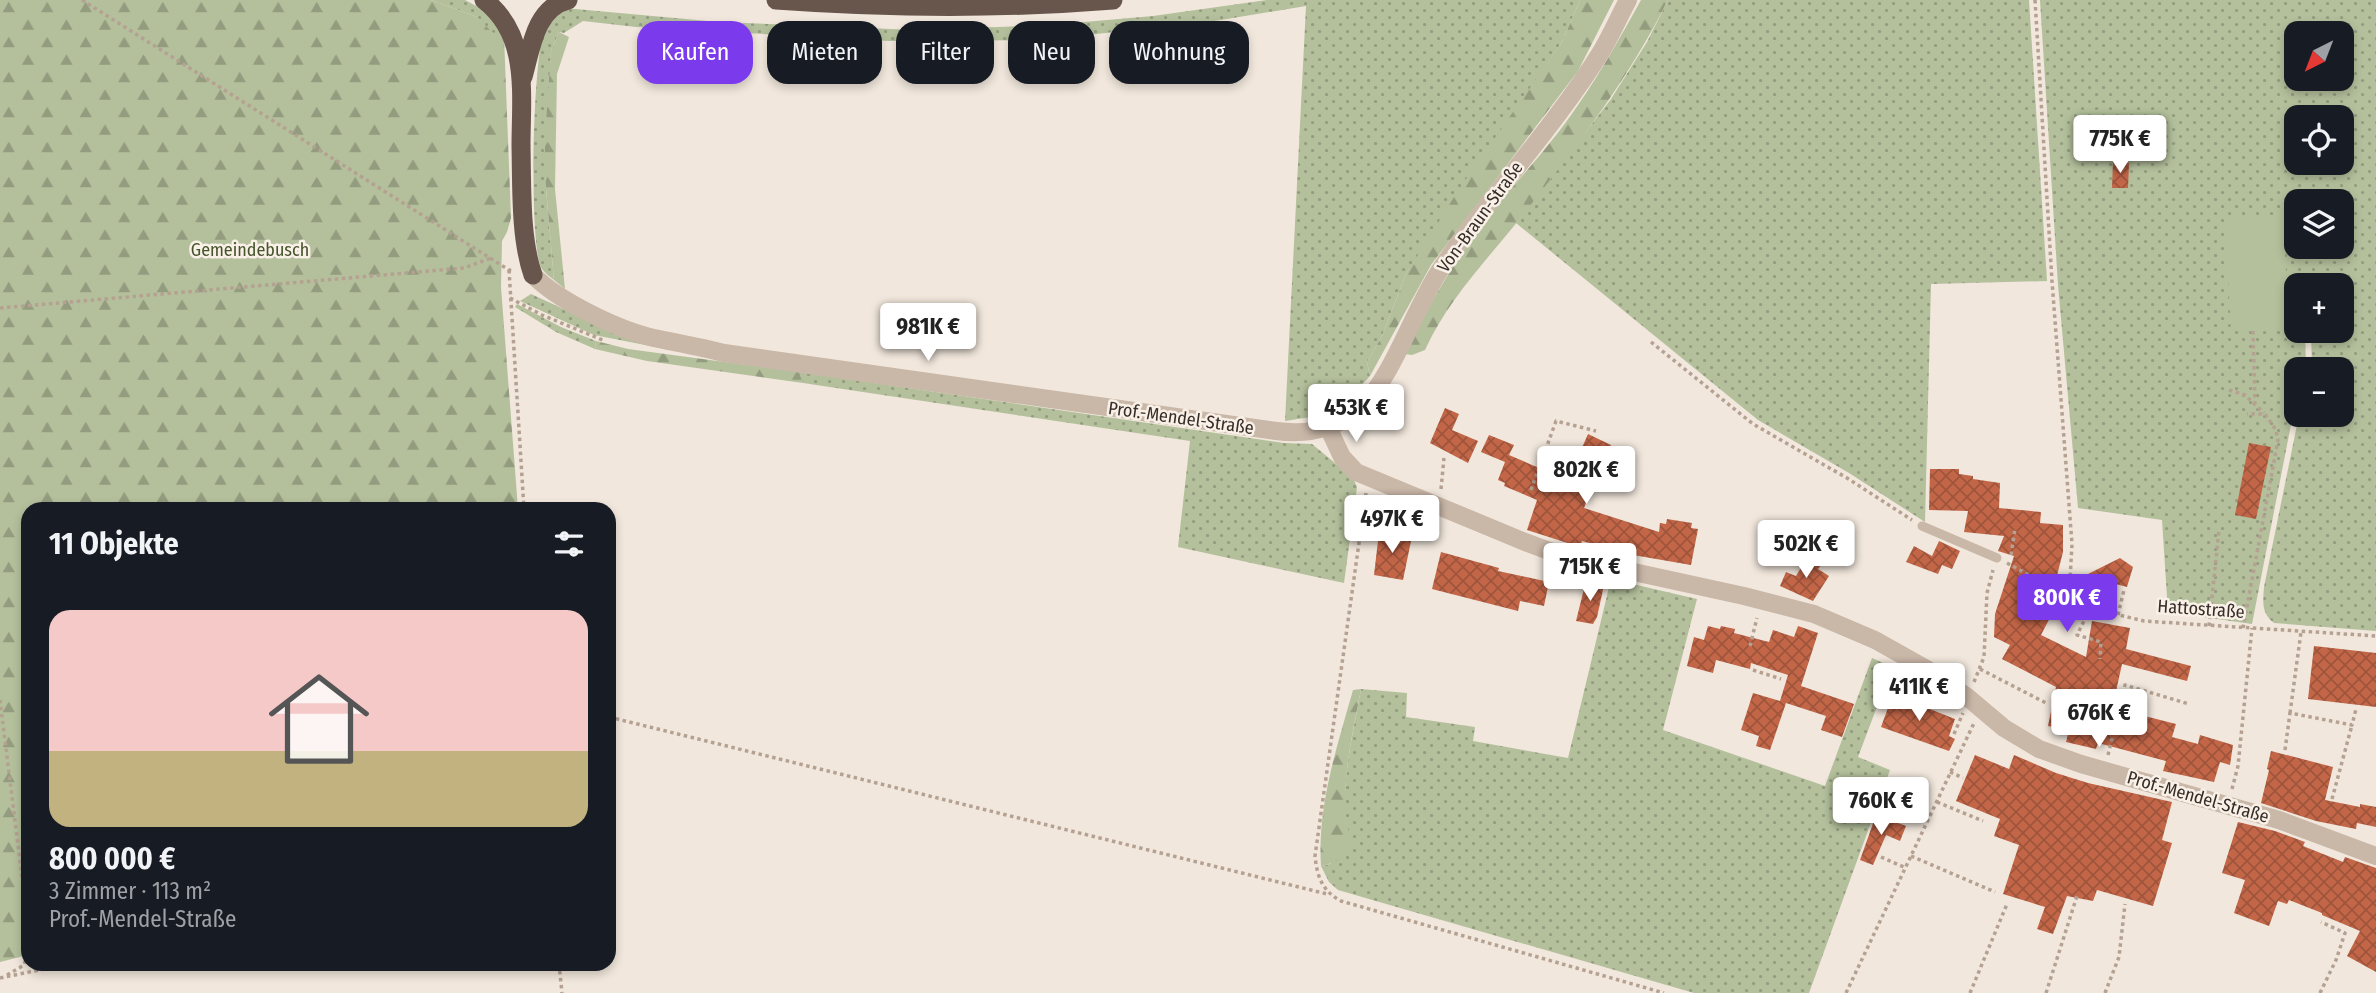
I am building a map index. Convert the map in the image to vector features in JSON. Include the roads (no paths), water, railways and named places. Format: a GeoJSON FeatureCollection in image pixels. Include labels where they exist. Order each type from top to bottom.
{"type":"FeatureCollection","features":[{"type":"Feature","properties":{"kind":"highway"},"geometry":{"type":"LineString","coordinates":[[484,0],[494,8],[506,26],[516,51],[522,78],[521,147],[525,235],[533,275]]}},
{"type":"Feature","properties":{"kind":"highway"},"geometry":{"type":"LineString","coordinates":[[522,78],[541,19],[554,5],[568,0]]}},
{"type":"Feature","properties":{"kind":"highway"},"geometry":{"type":"LineString","coordinates":[[776,0],[955,5],[1113,0]]}},
{"type":"Feature","properties":{"kind":"street","name":"Von-Braun-Straße"},"geometry":{"type":"LineString","coordinates":[[1328,428],[1350,416],[1363,405],[1373,391],[1438,273],[1473,222],[1566,103],[1602,51],[1628,0]]}},
{"type":"Feature","properties":{"kind":"street","name":"Prof.-Mendel-Straße"},"geometry":{"type":"LineString","coordinates":[[533,275],[551,291],[618,325],[644,335],[692,344],[724,354],[1276,431],[1312,432],[1328,428],[1349,466],[1368,477],[1552,552],[1814,614],[1905,656],[1966,696],[2004,728],[2039,749],[2104,771],[2279,820],[2376,856]]}},
{"type":"Feature","properties":{"kind":"lane"},"geometry":{"type":"LineString","coordinates":[[1922,526],[1997,558]]}},
{"type":"Feature","properties":{"kind":"park label","name":"Gemeindebusch"},"geometry":{"type":"Point","coordinates":[250,250]}}]}
